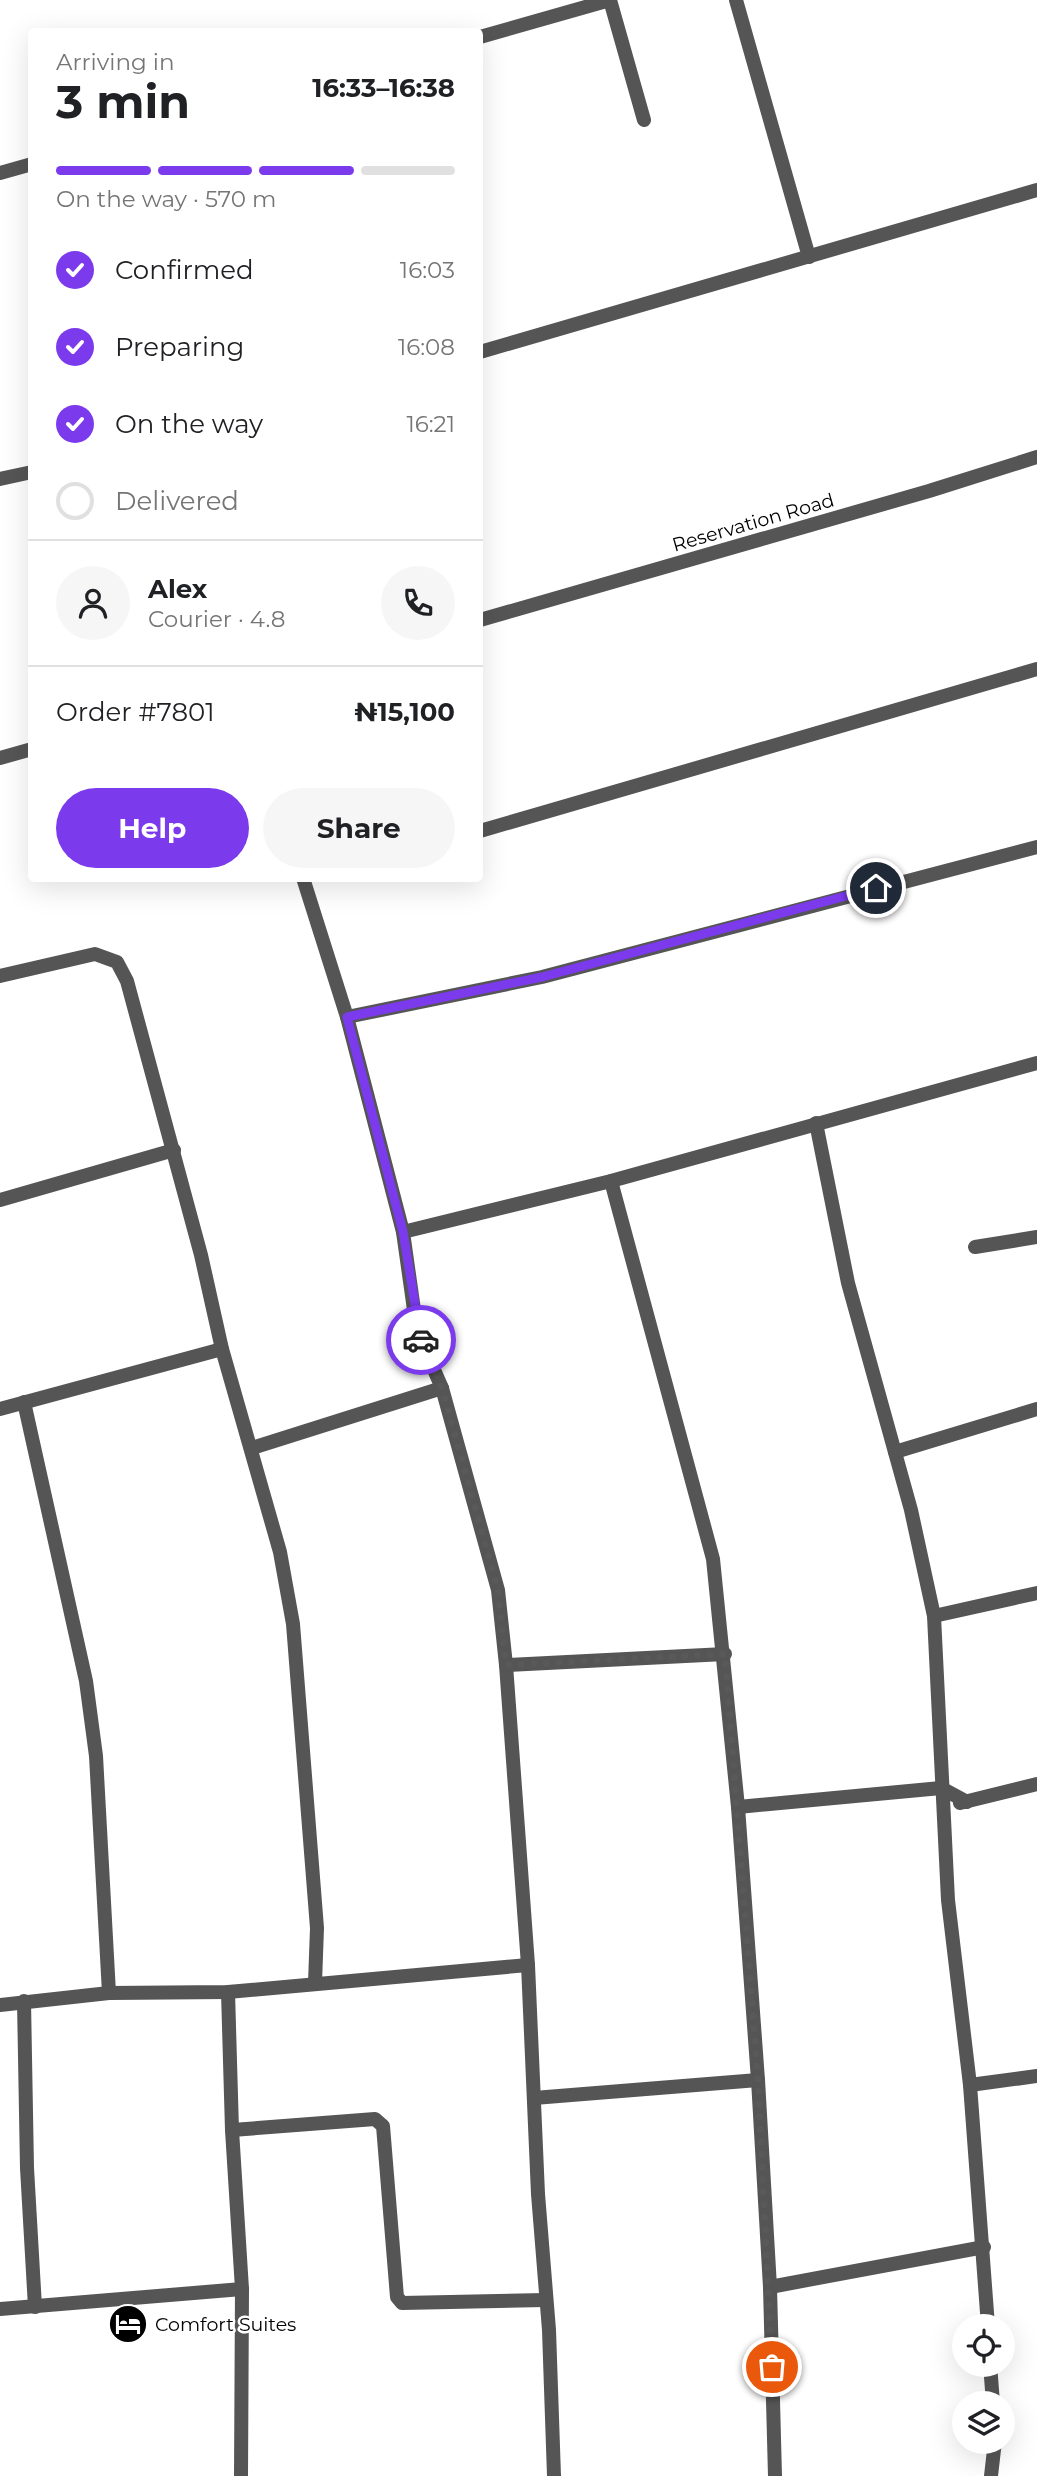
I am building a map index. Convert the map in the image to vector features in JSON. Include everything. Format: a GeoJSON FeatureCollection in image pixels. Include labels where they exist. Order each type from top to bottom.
{"type":"FeatureCollection","features":[{"type":"Feature","properties":{"kind":"street"},"geometry":{"type":"LineString","coordinates":[[483,36],[610,0],[644,120]]}},
{"type":"Feature","properties":{"kind":"street"},"geometry":{"type":"LineString","coordinates":[[736,0],[809,257]]}},
{"type":"Feature","properties":{"kind":"street"},"geometry":{"type":"LineString","coordinates":[[0,173],[28,165]]}},
{"type":"Feature","properties":{"kind":"street"},"geometry":{"type":"LineString","coordinates":[[483,351],[1037,190]]}},
{"type":"Feature","properties":{"kind":"street","name":"Reservation Road"},"geometry":{"type":"LineString","coordinates":[[483,619],[929,491],[1037,457]]}},
{"type":"Feature","properties":{"kind":"street"},"geometry":{"type":"LineString","coordinates":[[0,479],[28,473]]}},
{"type":"Feature","properties":{"kind":"street"},"geometry":{"type":"LineString","coordinates":[[483,830],[1037,669]]}},
{"type":"Feature","properties":{"kind":"street"},"geometry":{"type":"LineString","coordinates":[[0,758],[28,750]]}},
{"type":"Feature","properties":{"kind":"street"},"geometry":{"type":"LineString","coordinates":[[347,1017],[542,977],[1037,847]]}},
{"type":"Feature","properties":{"kind":"street"},"geometry":{"type":"LineString","coordinates":[[304,882],[347,1017],[403,1232],[417,1331],[442,1388],[498,1590],[528,1965],[545,2300],[550,2330],[554,2476]]}},
{"type":"Feature","properties":{"kind":"street"},"geometry":{"type":"LineString","coordinates":[[0,976],[95,954],[117,962],[127,981],[174,1150],[215,1311],[222,1349],[280,1552],[293,1624],[317,1928],[315,1983]]}},
{"type":"Feature","properties":{"kind":"street"},"geometry":{"type":"LineString","coordinates":[[403,1232],[611,1181],[1037,1063]]}},
{"type":"Feature","properties":{"kind":"street"},"geometry":{"type":"LineString","coordinates":[[816,1124],[848,1283],[911,1510],[934,1616],[948,1900],[970,2085],[987,2314]]}},
{"type":"Feature","properties":{"kind":"street"},"geometry":{"type":"LineString","coordinates":[[0,1200],[174,1150]]}},
{"type":"Feature","properties":{"kind":"street"},"geometry":{"type":"LineString","coordinates":[[611,1181],[713,1559],[725,1654],[758,2080],[770,2287],[775,2476]]}},
{"type":"Feature","properties":{"kind":"street"},"geometry":{"type":"LineString","coordinates":[[975,1247],[1037,1237]]}},
{"type":"Feature","properties":{"kind":"street"},"geometry":{"type":"LineString","coordinates":[[0,1409],[222,1349]]}},
{"type":"Feature","properties":{"kind":"street"},"geometry":{"type":"LineString","coordinates":[[251,1448],[442,1388]]}},
{"type":"Feature","properties":{"kind":"street"},"geometry":{"type":"LineString","coordinates":[[24,1402],[86,1681],[96,1756],[109,1993]]}},
{"type":"Feature","properties":{"kind":"street"},"geometry":{"type":"LineString","coordinates":[[895,1452],[1037,1409]]}},
{"type":"Feature","properties":{"kind":"street"},"geometry":{"type":"LineString","coordinates":[[934,1616],[1037,1593]]}},
{"type":"Feature","properties":{"kind":"street"},"geometry":{"type":"LineString","coordinates":[[506,1665],[725,1654]]}},
{"type":"Feature","properties":{"kind":"street"},"geometry":{"type":"LineString","coordinates":[[942,1807],[1037,1784]]}},
{"type":"Feature","properties":{"kind":"street"},"geometry":{"type":"LineString","coordinates":[[738,1807],[941,1788],[967,1802]]}},
{"type":"Feature","properties":{"kind":"street"},"geometry":{"type":"LineString","coordinates":[[0,2004],[109,1993],[228,1992],[528,1965]]}},
{"type":"Feature","properties":{"kind":"street"},"geometry":{"type":"LineString","coordinates":[[228,1992],[232,2130],[242,2289],[241,2476]]}},
{"type":"Feature","properties":{"kind":"street"},"geometry":{"type":"LineString","coordinates":[[24,2001],[27,2168],[35,2308]]}},
{"type":"Feature","properties":{"kind":"street"},"geometry":{"type":"LineString","coordinates":[[970,2085],[1037,2076]]}},
{"type":"Feature","properties":{"kind":"street"},"geometry":{"type":"LineString","coordinates":[[534,2098],[758,2080]]}},
{"type":"Feature","properties":{"kind":"street"},"geometry":{"type":"LineString","coordinates":[[232,2130],[375,2119],[383,2126],[397,2297],[402,2303],[545,2300]]}},
{"type":"Feature","properties":{"kind":"street"},"geometry":{"type":"LineString","coordinates":[[770,2287],[984,2247]]}},
{"type":"Feature","properties":{"kind":"street"},"geometry":{"type":"LineString","coordinates":[[0,2309],[242,2289]]}},
{"type":"Feature","properties":{"kind":"street"},"geometry":{"type":"LineString","coordinates":[[991,2476],[994,2454]]}},
{"type":"Feature","properties":{"kind":"way so far"},"geometry":{"type":"LineString","coordinates":[[421,1340],[442,1388],[498,1590],[506,1665],[725,1654],[758,2080],[772,2367]]}},
{"type":"Feature","properties":{"kind":"place","name":"Comfort Suites"},"geometry":{"type":"Point","coordinates":[128,2324]}},
{"type":"Feature","properties":{"kind":"route"},"geometry":{"type":"LineString","coordinates":[[421,1340],[417,1331],[403,1232],[347,1017],[542,977],[876,888]]}}]}
